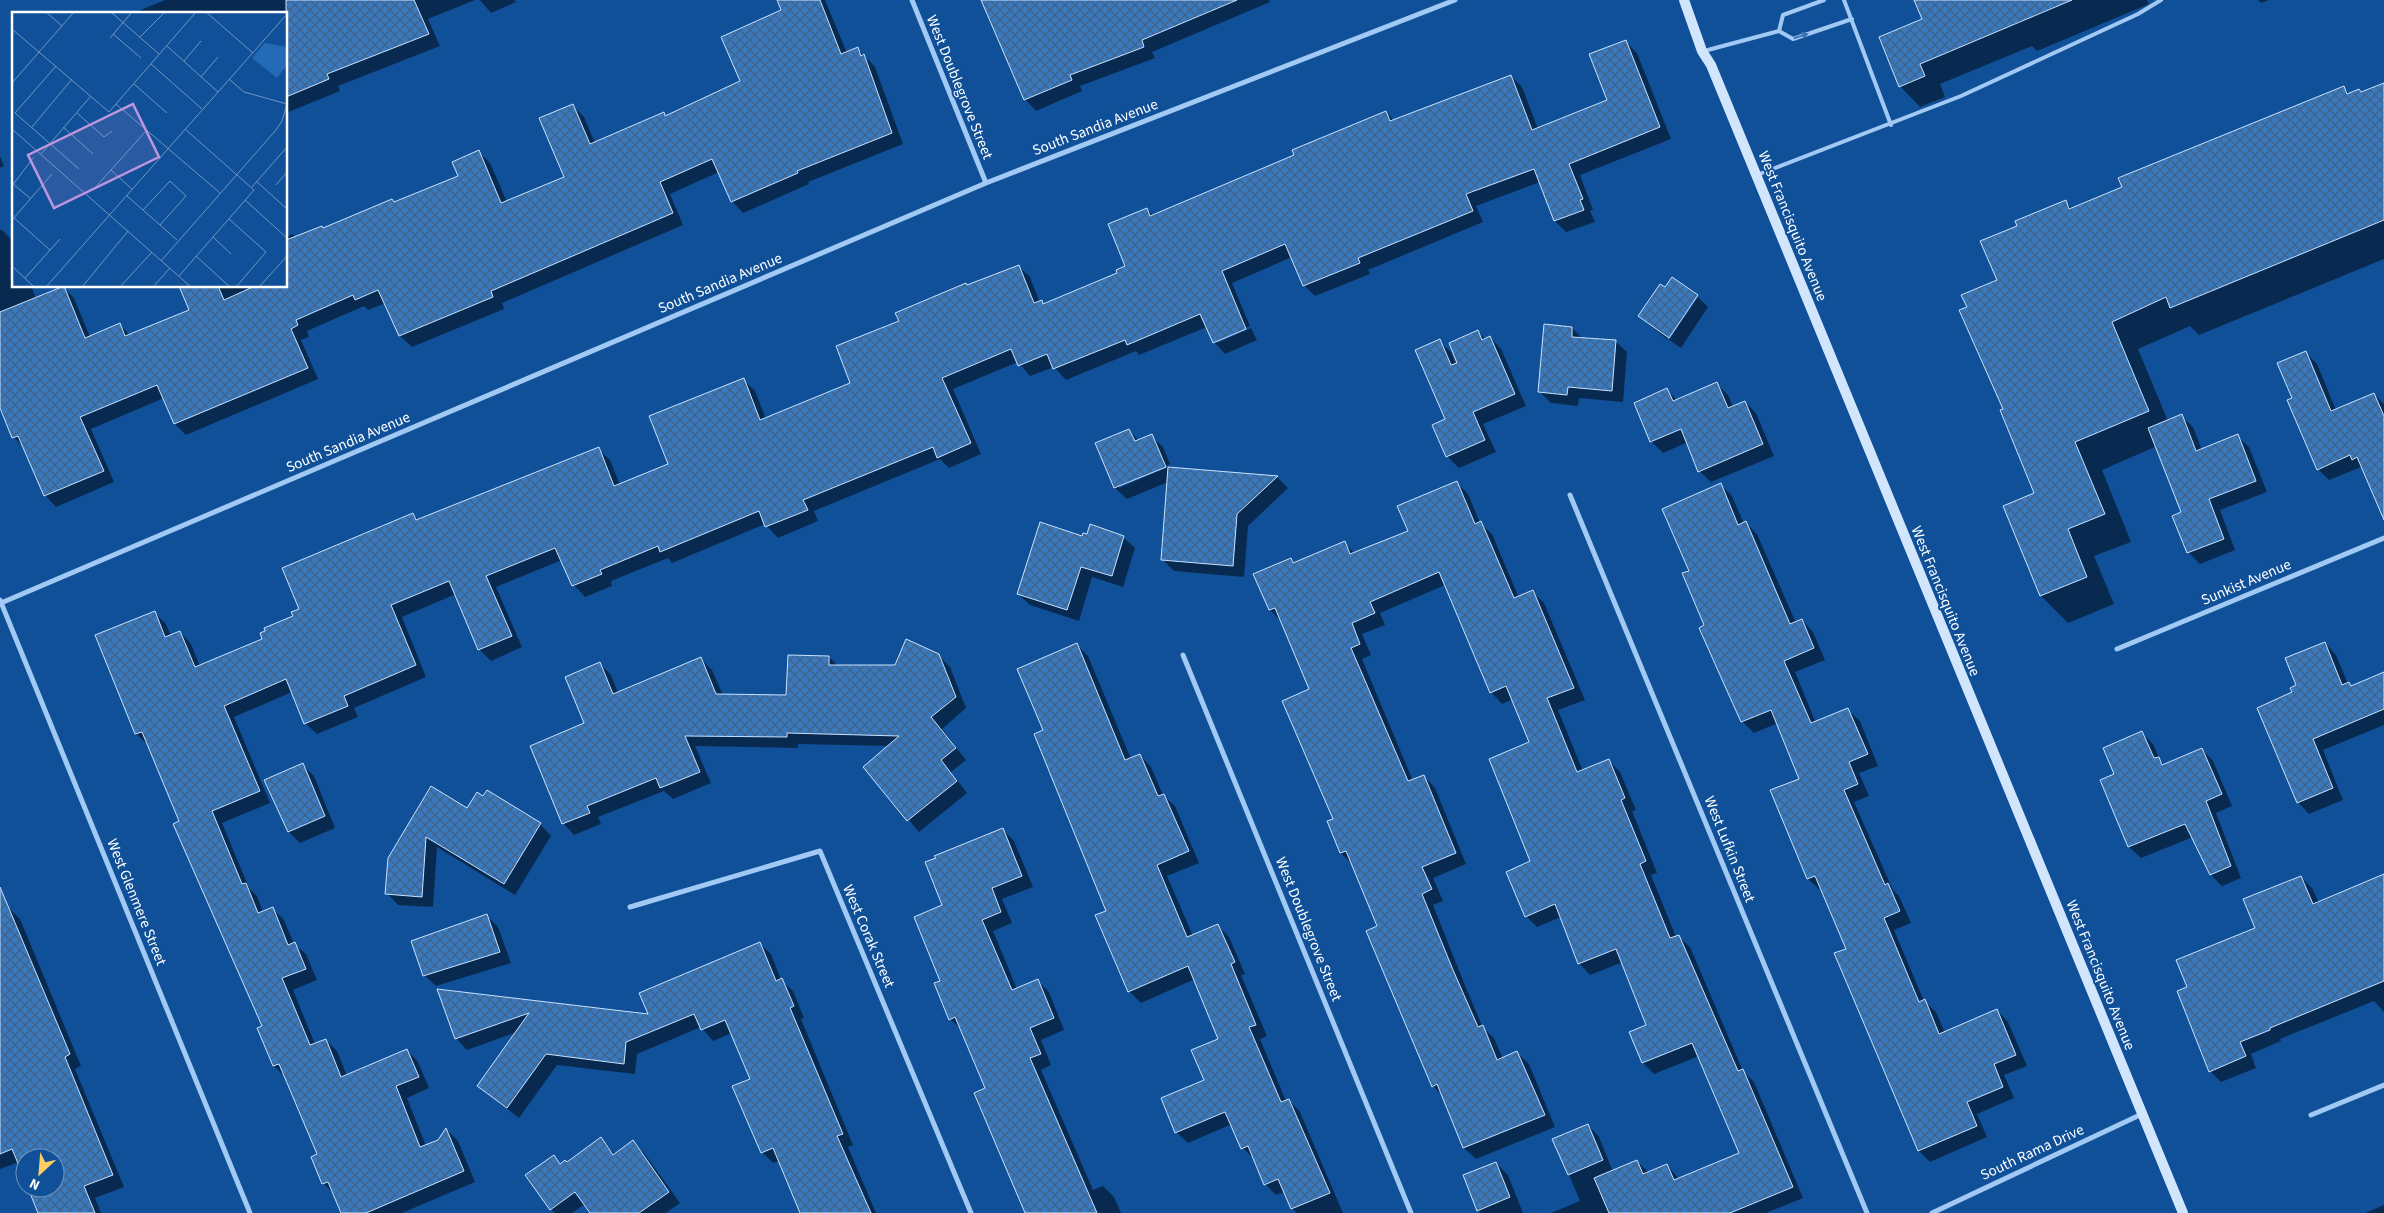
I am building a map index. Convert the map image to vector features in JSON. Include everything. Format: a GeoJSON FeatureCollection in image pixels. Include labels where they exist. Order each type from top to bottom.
{"type":"FeatureCollection","features":[{"type":"Feature","properties":{"kind":"street","name":"West Doublegrove Street"},"geometry":{"type":"LineString","coordinates":[[912,0],[986,183]]}},
{"type":"Feature","properties":{"kind":"street","name":"South Sandia Avenue"},"geometry":{"type":"LineString","coordinates":[[1,601],[986,183],[1455,0]]}},
{"type":"Feature","properties":{"kind":"street","name":"West Francisquito Avenue"},"geometry":{"type":"LineString","coordinates":[[1684,0],[1702,51],[1711,65],[2183,1213]]}},
{"type":"Feature","properties":{"kind":"street","name":"West Lufkin Street"},"geometry":{"type":"LineString","coordinates":[[1570,495],[1867,1213]]}},
{"type":"Feature","properties":{"kind":"street","name":"Sunkist Avenue"},"geometry":{"type":"LineString","coordinates":[[2117,649],[2384,538]]}},
{"type":"Feature","properties":{"kind":"street","name":"West Glenmere Street"},"geometry":{"type":"LineString","coordinates":[[1,601],[250,1213]]}},
{"type":"Feature","properties":{"kind":"street","name":"West Doublegrove Street"},"geometry":{"type":"LineString","coordinates":[[1183,655],[1412,1213]]}},
{"type":"Feature","properties":{"kind":"street","name":"West Corak Street"},"geometry":{"type":"LineString","coordinates":[[630,908],[820,850],[971,1213]]}},
{"type":"Feature","properties":{"kind":"street"},"geometry":{"type":"LineString","coordinates":[[2311,1115],[2384,1086]]}},
{"type":"Feature","properties":{"kind":"street","name":"South Rama Drive"},"geometry":{"type":"LineString","coordinates":[[1932,1213],[2142,1114]]}},
{"type":"Feature","properties":{"kind":"lane"},"geometry":{"type":"LineString","coordinates":[[1779,31],[1783,16],[1824,0]]}},
{"type":"Feature","properties":{"kind":"lane"},"geometry":{"type":"LineString","coordinates":[[1844,0],[1891,124]]}},
{"type":"Feature","properties":{"kind":"lane"},"geometry":{"type":"LineString","coordinates":[[1756,175],[1961,96],[2138,14],[2161,0]]}},
{"type":"Feature","properties":{"kind":"lane"},"geometry":{"type":"LineString","coordinates":[[1702,51],[1779,31],[1793,38],[1852,19]]}},
{"type":"Feature","properties":{"kind":"building"},"geometry":{"type":"Polygon","coordinates":[[[286,0],[414,0],[429,34],[327,74],[329,79],[288,96],[288,12],[286,12],[286,0]]]}},
{"type":"Feature","properties":{"kind":"building"},"geometry":{"type":"Polygon","coordinates":[[[777,0],[820,0],[841,54],[858,47],[861,56],[864,54],[892,133],[797,171],[798,173],[731,202],[712,159],[660,182],[673,213],[491,291],[493,297],[399,336],[378,290],[355,300],[353,295],[296,320],[298,325],[291,329],[308,368],[174,424],[157,385],[80,417],[104,471],[44,496],[18,436],[12,438],[0,408],[0,312],[59,288],[65,288],[85,338],[120,323],[125,336],[189,310],[180,288],[219,288],[224,300],[251,288],[288,288],[288,239],[322,226],[323,228],[392,199],[394,202],[458,176],[452,162],[479,150],[501,203],[564,177],[539,118],[573,104],[590,144],[664,112],[665,116],[740,81],[721,37],[781,10],[777,0]]]}},
{"type":"Feature","properties":{"kind":"building"},"geometry":{"type":"Polygon","coordinates":[[[981,0],[1237,0],[1142,40],[1144,47],[1070,75],[1072,80],[1024,100],[981,0]]]}},
{"type":"Feature","properties":{"kind":"building"},"geometry":{"type":"Polygon","coordinates":[[[1914,0],[2072,0],[1920,64],[1925,76],[1899,87],[1879,37],[1922,19],[1914,0]]]}},
{"type":"Feature","properties":{"kind":"building"},"geometry":{"type":"Polygon","coordinates":[[[1626,40],[1660,127],[1569,164],[1583,199],[1580,200],[1584,210],[1554,221],[1534,169],[1466,194],[1473,211],[1358,258],[1360,263],[1303,286],[1285,244],[1222,271],[1246,329],[1213,343],[1200,314],[1127,345],[1125,340],[1053,369],[1047,354],[1018,366],[1011,349],[942,378],[971,443],[937,458],[933,447],[803,500],[808,510],[765,527],[759,511],[660,552],[658,546],[600,570],[602,574],[572,586],[555,548],[486,576],[512,636],[478,650],[449,581],[391,605],[416,665],[344,696],[348,706],[304,724],[286,679],[224,706],[260,791],[212,811],[242,884],[246,883],[258,913],[273,907],[288,945],[295,942],[306,969],[282,978],[310,1045],[326,1039],[341,1077],[407,1049],[419,1077],[396,1086],[420,1147],[438,1140],[446,1128],[464,1171],[366,1213],[341,1213],[328,1182],[322,1184],[311,1157],[317,1154],[279,1064],[273,1066],[257,1028],[262,1026],[173,824],[179,821],[142,732],[135,734],[95,635],[155,611],[165,637],[180,631],[195,667],[262,639],[260,633],[265,631],[264,628],[293,616],[291,612],[299,609],[282,568],[413,513],[416,520],[599,447],[614,486],[668,464],[649,416],[744,378],[760,420],[850,383],[836,346],[899,321],[895,313],[966,283],[967,285],[1019,265],[1034,303],[1042,300],[1043,304],[1117,273],[1116,270],[1125,266],[1108,224],[1147,208],[1150,216],[1294,155],[1292,150],[1386,111],[1390,121],[1511,75],[1532,130],[1607,100],[1589,54],[1626,40]]]}},
{"type":"Feature","properties":{"kind":"building"},"geometry":{"type":"Polygon","coordinates":[[[2384,83],[2384,220],[2170,308],[2166,297],[2112,322],[2149,411],[2075,442],[2105,514],[2068,529],[2087,577],[2040,596],[2003,506],[2034,493],[2000,410],[2003,409],[1959,310],[1967,307],[1961,295],[1997,280],[1980,241],[2017,226],[2015,221],[2066,200],[2069,209],[2122,187],[2118,178],[2344,86],[2347,94],[2359,89],[2361,92],[2384,83]]]}},
{"type":"Feature","properties":{"kind":"building"},"geometry":{"type":"Polygon","coordinates":[[[1672,277],[1698,295],[1669,338],[1638,316],[1660,284],[1665,287],[1672,277]]]}},
{"type":"Feature","properties":{"kind":"building"},"geometry":{"type":"Polygon","coordinates":[[[1544,324],[1572,327],[1572,337],[1616,340],[1612,391],[1568,387],[1567,395],[1538,392],[1544,324]]]}},
{"type":"Feature","properties":{"kind":"building"},"geometry":{"type":"Polygon","coordinates":[[[1478,330],[1482,340],[1490,336],[1515,394],[1473,412],[1485,440],[1446,457],[1432,425],[1445,419],[1415,350],[1440,339],[1451,365],[1457,363],[1449,343],[1478,330]]]}},
{"type":"Feature","properties":{"kind":"building"},"geometry":{"type":"Polygon","coordinates":[[[2306,351],[2331,411],[2374,393],[2384,416],[2384,520],[2357,457],[2352,460],[2350,455],[2317,470],[2287,400],[2292,398],[2277,363],[2306,351]]]}},
{"type":"Feature","properties":{"kind":"building"},"geometry":{"type":"Polygon","coordinates":[[[1717,382],[1728,408],[1745,401],[1763,444],[1698,472],[1681,429],[1650,442],[1634,403],[1667,388],[1673,401],[1717,382]]]}},
{"type":"Feature","properties":{"kind":"building"},"geometry":{"type":"Polygon","coordinates":[[[2182,414],[2196,451],[2238,434],[2256,481],[2209,499],[2224,539],[2187,553],[2172,516],[2181,512],[2148,428],[2182,414]]]}},
{"type":"Feature","properties":{"kind":"building"},"geometry":{"type":"Polygon","coordinates":[[[1129,429],[1135,441],[1152,434],[1166,467],[1114,488],[1095,443],[1129,429]]]}},
{"type":"Feature","properties":{"kind":"building"},"geometry":{"type":"Polygon","coordinates":[[[1168,467],[1278,476],[1237,514],[1233,566],[1161,560],[1168,467]]]}},
{"type":"Feature","properties":{"kind":"building"},"geometry":{"type":"Polygon","coordinates":[[[1457,481],[1475,524],[1481,521],[1514,598],[1533,590],[1574,688],[1547,698],[1577,772],[1609,759],[1625,798],[1621,800],[1646,861],[1640,864],[1670,938],[1679,935],[1738,1071],[1743,1069],[1793,1187],[1730,1213],[1609,1213],[1594,1178],[1637,1160],[1643,1174],[1667,1164],[1674,1180],[1739,1153],[1692,1043],[1642,1063],[1629,1032],[1646,1025],[1616,949],[1578,964],[1555,904],[1525,917],[1506,872],[1530,861],[1489,759],[1529,742],[1506,686],[1490,693],[1439,572],[1370,602],[1375,613],[1352,623],[1360,644],[1351,648],[1408,781],[1424,775],[1456,853],[1422,867],[1432,889],[1422,894],[1453,970],[1478,1027],[1483,1025],[1497,1060],[1517,1051],[1545,1115],[1463,1148],[1437,1084],[1432,1087],[1366,931],[1377,926],[1346,851],[1340,853],[1327,821],[1333,819],[1282,701],[1309,689],[1275,608],[1269,610],[1253,574],[1291,558],[1293,563],[1345,541],[1350,554],[1408,531],[1397,506],[1457,481]]]}},
{"type":"Feature","properties":{"kind":"building"},"geometry":{"type":"Polygon","coordinates":[[[1721,483],[1738,525],[1746,521],[1790,624],[1802,619],[1814,648],[1784,661],[1811,723],[1848,708],[1868,754],[1849,762],[1858,784],[1844,790],[1885,885],[1888,883],[1900,911],[1884,918],[1919,1002],[1925,999],[1939,1034],[1997,1009],[2016,1055],[1994,1064],[2003,1087],[1967,1102],[1977,1126],[1918,1151],[1834,953],[1846,949],[1815,876],[1807,879],[1770,790],[1799,779],[1771,710],[1741,722],[1699,628],[1704,625],[1682,573],[1689,571],[1662,509],[1721,483]]]}},
{"type":"Feature","properties":{"kind":"building"},"geometry":{"type":"Polygon","coordinates":[[[1040,522],[1082,536],[1083,533],[1087,534],[1090,524],[1124,536],[1112,576],[1081,567],[1067,610],[1017,594],[1040,522]]]}},
{"type":"Feature","properties":{"kind":"building"},"geometry":{"type":"Polygon","coordinates":[[[906,639],[939,654],[956,697],[931,717],[956,748],[941,760],[957,781],[907,821],[863,767],[899,736],[787,733],[787,737],[685,736],[700,772],[660,788],[656,778],[587,806],[590,813],[562,824],[530,746],[584,723],[565,677],[600,662],[613,694],[701,657],[716,694],[786,695],[788,655],[829,656],[829,665],[895,665],[906,639]]]}},
{"type":"Feature","properties":{"kind":"building"},"geometry":{"type":"Polygon","coordinates":[[[2325,642],[2342,685],[2349,682],[2351,686],[2384,672],[2384,709],[2313,739],[2333,788],[2297,803],[2257,708],[2292,692],[2290,688],[2296,685],[2285,658],[2325,642]]]}},
{"type":"Feature","properties":{"kind":"building"},"geometry":{"type":"Polygon","coordinates":[[[1077,643],[1125,760],[1140,754],[1158,796],[1164,794],[1189,851],[1157,865],[1187,937],[1218,924],[1235,962],[1231,964],[1256,1025],[1249,1027],[1281,1102],[1289,1099],[1330,1193],[1291,1209],[1278,1179],[1264,1185],[1248,1146],[1241,1149],[1225,1112],[1175,1133],[1161,1098],[1204,1080],[1191,1050],[1218,1039],[1188,966],[1128,992],[1095,915],[1106,911],[1034,734],[1043,730],[1017,669],[1077,643]]]}},
{"type":"Feature","properties":{"kind":"building"},"geometry":{"type":"Polygon","coordinates":[[[2142,731],[2154,758],[2159,757],[2162,765],[2202,748],[2222,794],[2206,801],[2231,866],[2210,875],[2185,824],[2128,847],[2100,780],[2114,774],[2103,748],[2142,731]]]}},
{"type":"Feature","properties":{"kind":"building"},"geometry":{"type":"Polygon","coordinates":[[[303,763],[325,816],[288,832],[264,780],[303,763]]]}},
{"type":"Feature","properties":{"kind":"building"},"geometry":{"type":"Polygon","coordinates":[[[431,786],[467,808],[477,792],[483,796],[487,790],[541,823],[504,884],[426,837],[422,897],[385,894],[388,858],[431,786]]]}},
{"type":"Feature","properties":{"kind":"building"},"geometry":{"type":"Polygon","coordinates":[[[1003,828],[1022,876],[992,888],[1001,912],[982,920],[1012,990],[1038,979],[1054,1018],[1030,1028],[1041,1054],[1030,1058],[1097,1213],[1025,1213],[974,1093],[985,1088],[955,1017],[949,1020],[934,983],[940,981],[914,917],[942,905],[925,862],[936,858],[934,856],[1003,828]]]}},
{"type":"Feature","properties":{"kind":"building"},"geometry":{"type":"Polygon","coordinates":[[[2384,874],[2384,981],[2240,1042],[2246,1056],[2209,1072],[2177,991],[2187,987],[2176,960],[2255,928],[2243,899],[2301,876],[2313,904],[2384,874]]]}},
{"type":"Feature","properties":{"kind":"building"},"geometry":{"type":"Polygon","coordinates":[[[0,887],[70,1054],[65,1057],[113,1175],[84,1186],[95,1213],[38,1213],[32,1198],[65,1198],[65,1148],[15,1148],[15,1156],[12,1149],[0,1154],[0,887]]]}},
{"type":"Feature","properties":{"kind":"building"},"geometry":{"type":"Polygon","coordinates":[[[487,914],[500,952],[423,976],[411,941],[487,914]]]}},
{"type":"Feature","properties":{"kind":"building"},"geometry":{"type":"Polygon","coordinates":[[[760,942],[776,981],[782,978],[794,1006],[790,1008],[843,1134],[837,1136],[871,1213],[800,1213],[773,1148],[761,1153],[732,1086],[750,1079],[725,1020],[701,1030],[694,1014],[626,1042],[624,1064],[546,1054],[507,1108],[477,1086],[529,1013],[455,1039],[437,989],[648,1014],[639,993],[760,942]]]}},
{"type":"Feature","properties":{"kind":"building"},"geometry":{"type":"Polygon","coordinates":[[[1588,1124],[1603,1160],[1568,1175],[1552,1139],[1588,1124]]]}},
{"type":"Feature","properties":{"kind":"building"},"geometry":{"type":"Polygon","coordinates":[[[601,1137],[613,1155],[633,1140],[669,1192],[639,1213],[590,1213],[575,1192],[550,1210],[525,1175],[554,1155],[560,1164],[565,1160],[567,1162],[601,1137]]]}},
{"type":"Feature","properties":{"kind":"building"},"geometry":{"type":"Polygon","coordinates":[[[1496,1162],[1510,1197],[1477,1211],[1463,1175],[1496,1162]]]}}]}
